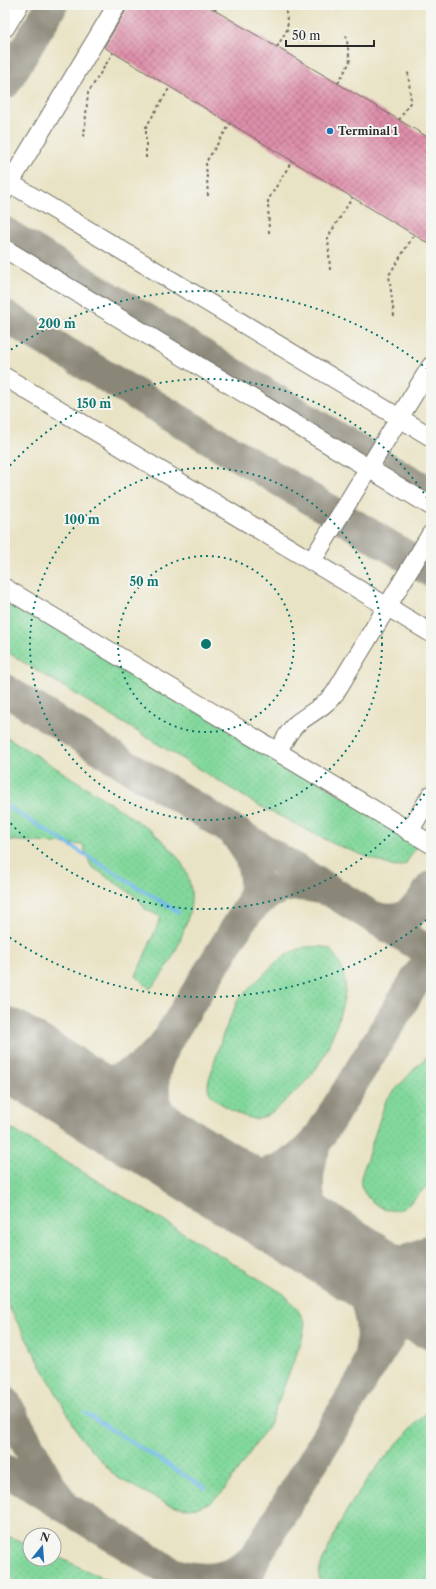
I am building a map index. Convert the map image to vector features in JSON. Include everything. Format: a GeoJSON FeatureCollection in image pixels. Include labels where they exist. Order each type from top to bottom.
{"type":"FeatureCollection","features":[{"type":"Feature","properties":{"kind":"lane"},"geometry":{"type":"LineString","coordinates":[[5,28],[19,5]]}},
{"type":"Feature","properties":{"kind":"lane"},"geometry":{"type":"LineString","coordinates":[[117,5],[7,187],[431,437]]}},
{"type":"Feature","properties":{"kind":"lane"},"geometry":{"type":"LineString","coordinates":[[5,249],[431,506]]}},
{"type":"Feature","properties":{"kind":"lane"},"geometry":{"type":"LineString","coordinates":[[312,561],[431,366]]}},
{"type":"Feature","properties":{"kind":"lane"},"geometry":{"type":"LineString","coordinates":[[5,377],[431,633]]}},
{"type":"Feature","properties":{"kind":"lane"},"geometry":{"type":"LineString","coordinates":[[277,752],[296,725],[328,702],[335,693],[431,534]]}},
{"type":"Feature","properties":{"kind":"lane"},"geometry":{"type":"LineString","coordinates":[[5,588],[431,844]]}},
{"type":"Feature","properties":{"kind":"lane"},"geometry":{"type":"LineString","coordinates":[[409,832],[431,795]]}},
{"type":"Feature","properties":{"kind":"path"},"geometry":{"type":"LineString","coordinates":[[215,10],[218,5]]}},
{"type":"Feature","properties":{"kind":"path"},"geometry":{"type":"LineString","coordinates":[[277,47],[288,28],[285,5]]}},
{"type":"Feature","properties":{"kind":"path"},"geometry":{"type":"LineString","coordinates":[[338,83],[350,62],[346,34]]}},
{"type":"Feature","properties":{"kind":"path"},"geometry":{"type":"LineString","coordinates":[[84,137],[88,93],[113,53]]}},
{"type":"Feature","properties":{"kind":"path"},"geometry":{"type":"LineString","coordinates":[[399,120],[410,101],[408,72]]}},
{"type":"Feature","properties":{"kind":"path"},"geometry":{"type":"LineString","coordinates":[[146,158],[146,127],[170,87]]}},
{"type":"Feature","properties":{"kind":"path"},"geometry":{"type":"LineString","coordinates":[[208,196],[206,162],[230,124]]}},
{"type":"Feature","properties":{"kind":"path"},"geometry":{"type":"LineString","coordinates":[[270,233],[268,200],[292,161]]}},
{"type":"Feature","properties":{"kind":"path"},"geometry":{"type":"LineString","coordinates":[[330,270],[328,237],[352,198]]}},
{"type":"Feature","properties":{"kind":"path"},"geometry":{"type":"LineString","coordinates":[[394,316],[389,275],[414,235]]}},
{"type":"Feature","properties":{"kind":"green space"},"geometry":{"type":"Polygon","coordinates":[[[5,593],[419,842],[405,865],[397,867],[391,866],[334,844],[258,805],[5,651],[5,593]]]}},
{"type":"Feature","properties":{"kind":"green space"},"geometry":{"type":"Polygon","coordinates":[[[5,736],[137,821],[166,844],[178,858],[186,873],[191,890],[190,912],[174,954],[162,975],[150,989],[136,976],[161,917],[145,909],[139,899],[91,866],[83,845],[5,840],[5,736]]]}},
{"type":"Feature","properties":{"kind":"green space"},"geometry":{"type":"Polygon","coordinates":[[[305,947],[320,947],[329,949],[340,964],[345,983],[342,1008],[326,1051],[313,1073],[303,1085],[274,1111],[262,1118],[252,1119],[232,1111],[220,1103],[211,1095],[209,1090],[208,1083],[222,1037],[238,1000],[277,961],[291,952],[305,947]]]}},
{"type":"Feature","properties":{"kind":"green space"},"geometry":{"type":"Polygon","coordinates":[[[431,1053],[431,1182],[412,1201],[401,1209],[394,1210],[380,1207],[367,1197],[363,1191],[361,1177],[386,1100],[431,1053]]]}},
{"type":"Feature","properties":{"kind":"green space"},"geometry":{"type":"Polygon","coordinates":[[[5,1125],[284,1294],[298,1310],[305,1323],[302,1340],[269,1425],[222,1493],[210,1502],[199,1507],[185,1508],[167,1504],[116,1477],[81,1438],[5,1300],[5,1125]]]}},
{"type":"Feature","properties":{"kind":"green space"},"geometry":{"type":"Polygon","coordinates":[[[431,1408],[431,1584],[320,1584],[320,1567],[346,1512],[358,1493],[385,1457],[431,1408]]]}},
{"type":"Feature","properties":{"kind":"green space"},"geometry":{"type":"Polygon","coordinates":[[[5,1535],[22,1542],[22,1567],[62,1567],[62,1559],[115,1584],[5,1584],[5,1535]]]}},
{"type":"Feature","properties":{"kind":"building","name":"Terminal 1"},"geometry":{"type":"Polygon","coordinates":[[[127,5],[206,5],[431,139],[431,245],[104,47],[126,10],[127,5]]]}},
{"type":"Feature","properties":{"kind":"waterway"},"geometry":{"type":"LineString","coordinates":[[5,805],[178,912]]}},
{"type":"Feature","properties":{"kind":"waterway"},"geometry":{"type":"LineString","coordinates":[[85,1413],[205,1488]]}},
{"type":"Feature","properties":{"kind":"taxiway"},"geometry":{"type":"LineString","coordinates":[[5,83],[52,5]]}},
{"type":"Feature","properties":{"kind":"taxiway"},"geometry":{"type":"LineString","coordinates":[[5,233],[373,460],[431,493]]}},
{"type":"Feature","properties":{"kind":"taxiway"},"geometry":{"type":"LineString","coordinates":[[5,316],[431,571]]}},
{"type":"Feature","properties":{"kind":"taxiway"},"geometry":{"type":"LineString","coordinates":[[5,690],[431,953]]}},
{"type":"Feature","properties":{"kind":"taxiway"},"geometry":{"type":"LineString","coordinates":[[40,1069],[76,1082],[91,1084],[107,1082],[121,1078],[140,1068],[163,1047],[252,901],[255,882],[252,864],[245,846],[233,832]]}},
{"type":"Feature","properties":{"kind":"taxiway"},"geometry":{"type":"LineString","coordinates":[[243,917],[261,899],[280,888],[301,885],[326,890]]}},
{"type":"Feature","properties":{"kind":"taxiway"},"geometry":{"type":"LineString","coordinates":[[374,917],[384,920],[402,918],[415,909],[431,887]]}},
{"type":"Feature","properties":{"kind":"taxiway"},"geometry":{"type":"LineString","coordinates":[[163,1047],[156,1065],[154,1096],[161,1121],[177,1147],[194,1163],[214,1172],[235,1177],[256,1176],[278,1170],[298,1158],[316,1142],[420,973],[431,963]]}},
{"type":"Feature","properties":{"kind":"taxiway"},"geometry":{"type":"LineString","coordinates":[[316,1142],[310,1161],[308,1180],[311,1208],[314,1217],[323,1232],[350,1267],[368,1307],[372,1335],[371,1350],[367,1366]]}},
{"type":"Feature","properties":{"kind":"taxiway"},"geometry":{"type":"LineString","coordinates":[[341,1254],[364,1260],[387,1262],[409,1259],[431,1250]]}},
{"type":"Feature","properties":{"kind":"taxiway"},"geometry":{"type":"LineString","coordinates":[[247,1584],[249,1572],[255,1557],[365,1375],[431,1271]]}},
{"type":"Feature","properties":{"kind":"taxiway"},"geometry":{"type":"LineString","coordinates":[[5,1402],[52,1489],[62,1502]]}},
{"type":"Feature","properties":{"kind":"taxiway"},"geometry":{"type":"LineString","coordinates":[[5,1470],[190,1584]]}},
{"type":"Feature","properties":{"kind":"taxiway"},"geometry":{"type":"LineString","coordinates":[[172,1573],[194,1578],[216,1578],[237,1571],[255,1557]]}},
{"type":"Feature","properties":{"kind":"runway"},"geometry":{"type":"LineString","coordinates":[[5,1047],[431,1309]]}},
{"type":"Feature","properties":{"kind":"place","name":"Terminal 1"},"geometry":{"type":"Point","coordinates":[330,131]}}]}
